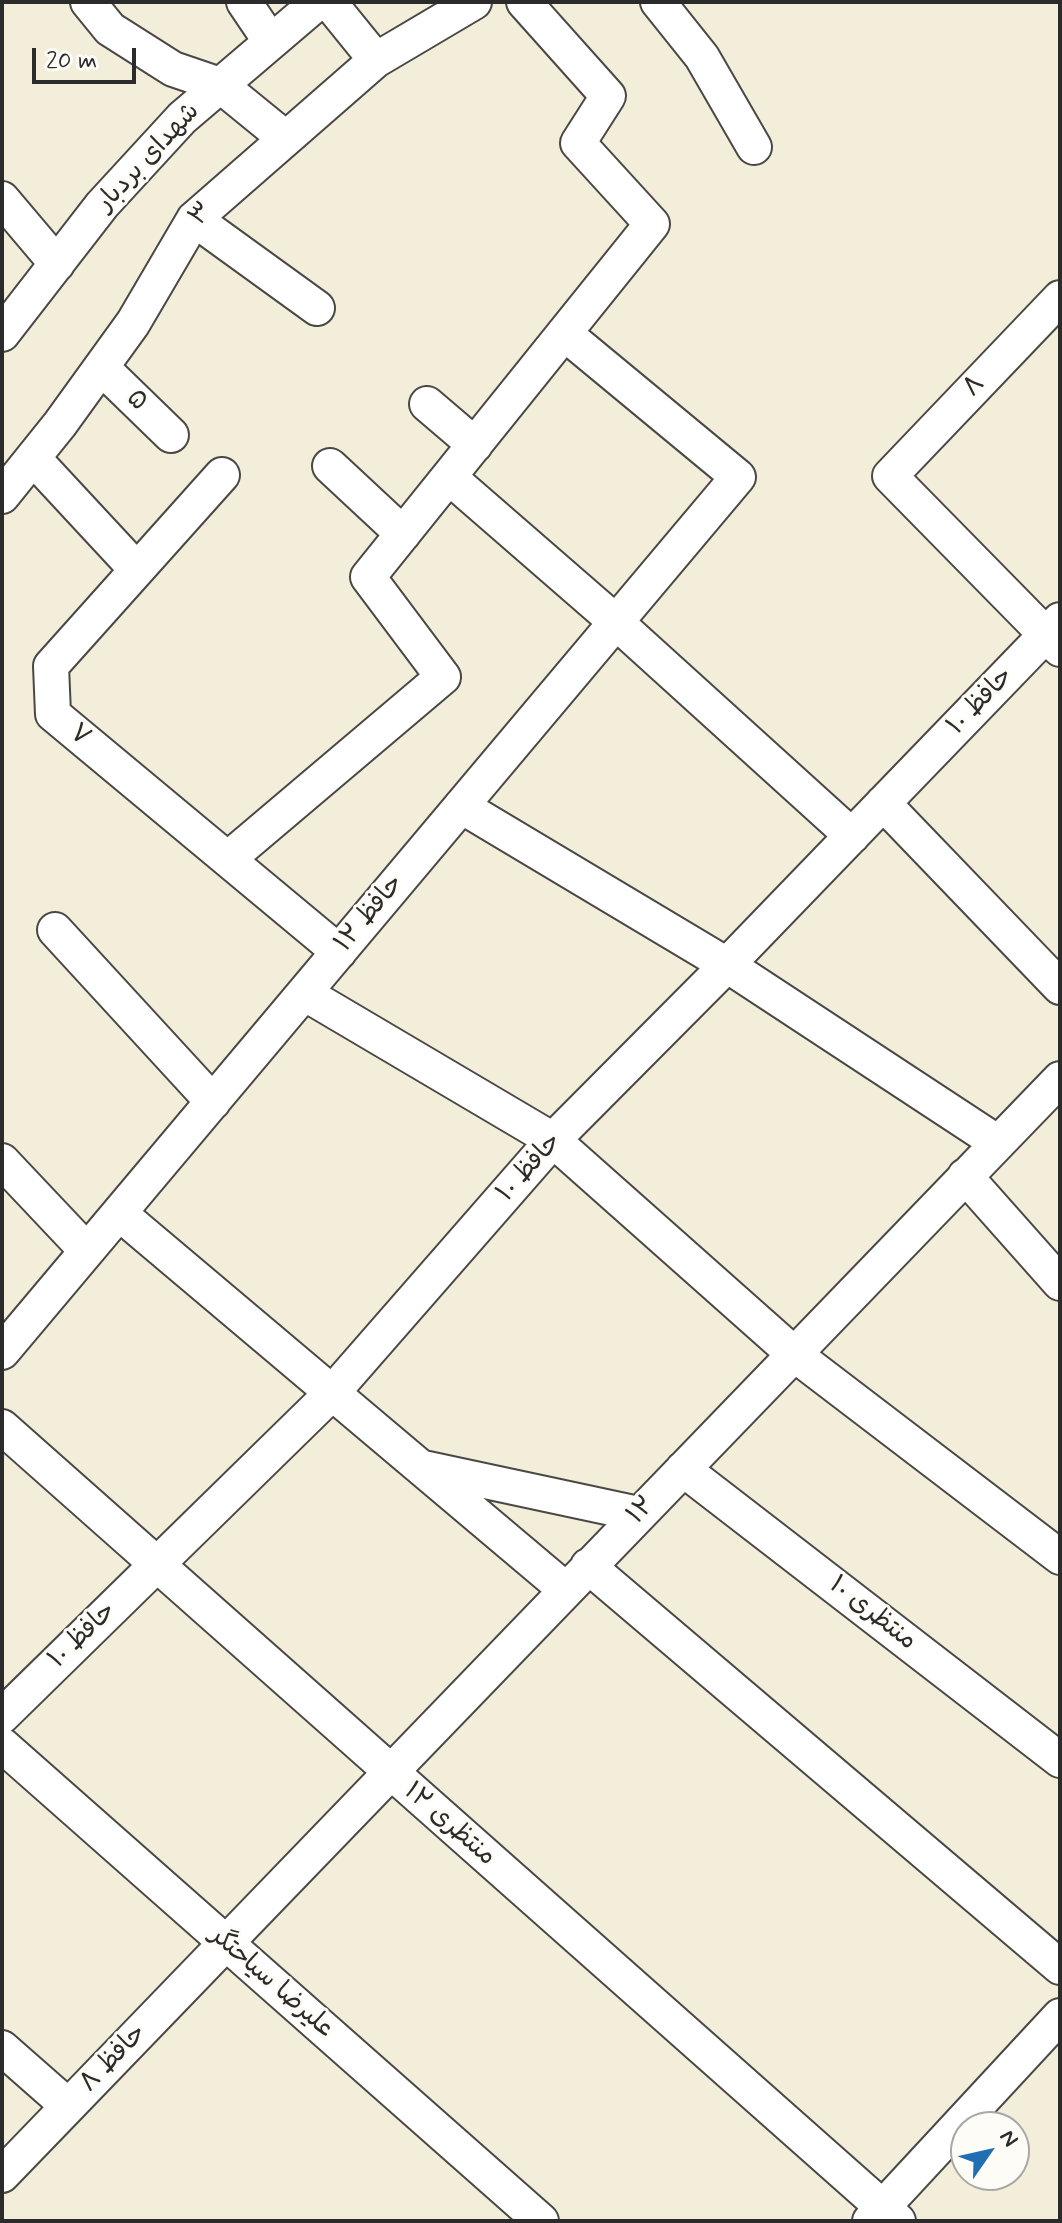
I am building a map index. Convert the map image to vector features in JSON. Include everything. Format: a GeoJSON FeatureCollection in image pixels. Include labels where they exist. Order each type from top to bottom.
{"type":"FeatureCollection","features":[{"type":"Feature","properties":{"kind":"street"},"geometry":{"type":"LineString","coordinates":[[88,2],[110,29],[173,69],[220,85],[285,138]]}},
{"type":"Feature","properties":{"kind":"street"},"geometry":{"type":"LineString","coordinates":[[244,2],[271,42]]}},
{"type":"Feature","properties":{"kind":"street","name":"شهدای بردبار"},"geometry":{"type":"LineString","coordinates":[[2,334],[102,205],[182,118],[318,2]]}},
{"type":"Feature","properties":{"kind":"street"},"geometry":{"type":"LineString","coordinates":[[329,2],[376,60]]}},
{"type":"Feature","properties":{"kind":"street","name":"۳"},"geometry":{"type":"LineString","coordinates":[[2,496],[133,323],[194,219],[376,60],[474,2]]}},
{"type":"Feature","properties":{"kind":"street"},"geometry":{"type":"LineString","coordinates":[[228,859],[443,677],[368,577],[652,224],[578,143],[608,96],[524,2]]}},
{"type":"Feature","properties":{"kind":"street"},"geometry":{"type":"LineString","coordinates":[[658,2],[702,57],[754,147]]}},
{"type":"Feature","properties":{"kind":"street"},"geometry":{"type":"LineString","coordinates":[[2,199],[57,264]]}},
{"type":"Feature","properties":{"kind":"street"},"geometry":{"type":"LineString","coordinates":[[194,219],[317,308]]}},
{"type":"Feature","properties":{"kind":"street","name":"۸"},"geometry":{"type":"LineString","coordinates":[[1055,635],[890,476],[1060,298]]}},
{"type":"Feature","properties":{"kind":"street","name":"حافظ ۱۲"},"geometry":{"type":"LineString","coordinates":[[2,1352],[738,477],[564,333]]}},
{"type":"Feature","properties":{"kind":"street","name":"۵"},"geometry":{"type":"LineString","coordinates":[[101,367],[171,435]]}},
{"type":"Feature","properties":{"kind":"street"},"geometry":{"type":"LineString","coordinates":[[427,404],[475,445]]}},
{"type":"Feature","properties":{"kind":"street"},"geometry":{"type":"LineString","coordinates":[[33,458],[137,570]]}},
{"type":"Feature","properties":{"kind":"street"},"geometry":{"type":"LineString","coordinates":[[330,466],[403,534]]}},
{"type":"Feature","properties":{"kind":"street","name":"۷"},"geometry":{"type":"LineString","coordinates":[[222,475],[51,666],[53,714],[339,952]]}},
{"type":"Feature","properties":{"kind":"street"},"geometry":{"type":"LineString","coordinates":[[449,477],[617,623],[852,836]]}},
{"type":"Feature","properties":{"kind":"street","name":"حافظ ۱۰"},"geometry":{"type":"LineString","coordinates":[[2,1716],[332,1393],[553,1140],[883,803],[1055,635]]}},
{"type":"Feature","properties":{"kind":"street"},"geometry":{"type":"LineString","coordinates":[[883,803],[1060,987]]}},
{"type":"Feature","properties":{"kind":"street"},"geometry":{"type":"LineString","coordinates":[[461,806],[727,965],[998,1143]]}},
{"type":"Feature","properties":{"kind":"street"},"geometry":{"type":"LineString","coordinates":[[55,930],[213,1102]]}},
{"type":"Feature","properties":{"kind":"street"},"geometry":{"type":"LineString","coordinates":[[304,993],[553,1140],[794,1354],[1060,1557]]}},
{"type":"Feature","properties":{"kind":"street","name":"۱۲"},"geometry":{"type":"LineString","coordinates":[[225,1943],[1060,1079]]}},
{"type":"Feature","properties":{"kind":"street"},"geometry":{"type":"LineString","coordinates":[[2,1161],[87,1251]]}},
{"type":"Feature","properties":{"kind":"street"},"geometry":{"type":"LineString","coordinates":[[965,1176],[1060,1283]]}},
{"type":"Feature","properties":{"kind":"street"},"geometry":{"type":"LineString","coordinates":[[119,1213],[420,1467],[577,1578],[1060,1967]]}},
{"type":"Feature","properties":{"kind":"street","name":"منتظری ۱۲"},"geometry":{"type":"LineString","coordinates":[[2,1427],[883,2216]]}},
{"type":"Feature","properties":{"kind":"street"},"geometry":{"type":"LineString","coordinates":[[420,1467],[639,1514]]}},
{"type":"Feature","properties":{"kind":"street","name":"منتظری ۱۰"},"geometry":{"type":"LineString","coordinates":[[683,1469],[1060,1760]]}},
{"type":"Feature","properties":{"kind":"street","name":"علیرضا سیاحتگر"},"geometry":{"type":"LineString","coordinates":[[2,1745],[541,2221]]}},
{"type":"Feature","properties":{"kind":"street","name":"حافظ ۸"},"geometry":{"type":"LineString","coordinates":[[2,2175],[225,1943]]}},
{"type":"Feature","properties":{"kind":"street"},"geometry":{"type":"LineString","coordinates":[[883,2216],[1060,2016]]}},
{"type":"Feature","properties":{"kind":"street"},"geometry":{"type":"LineString","coordinates":[[2,2048],[68,2106]]}}]}
